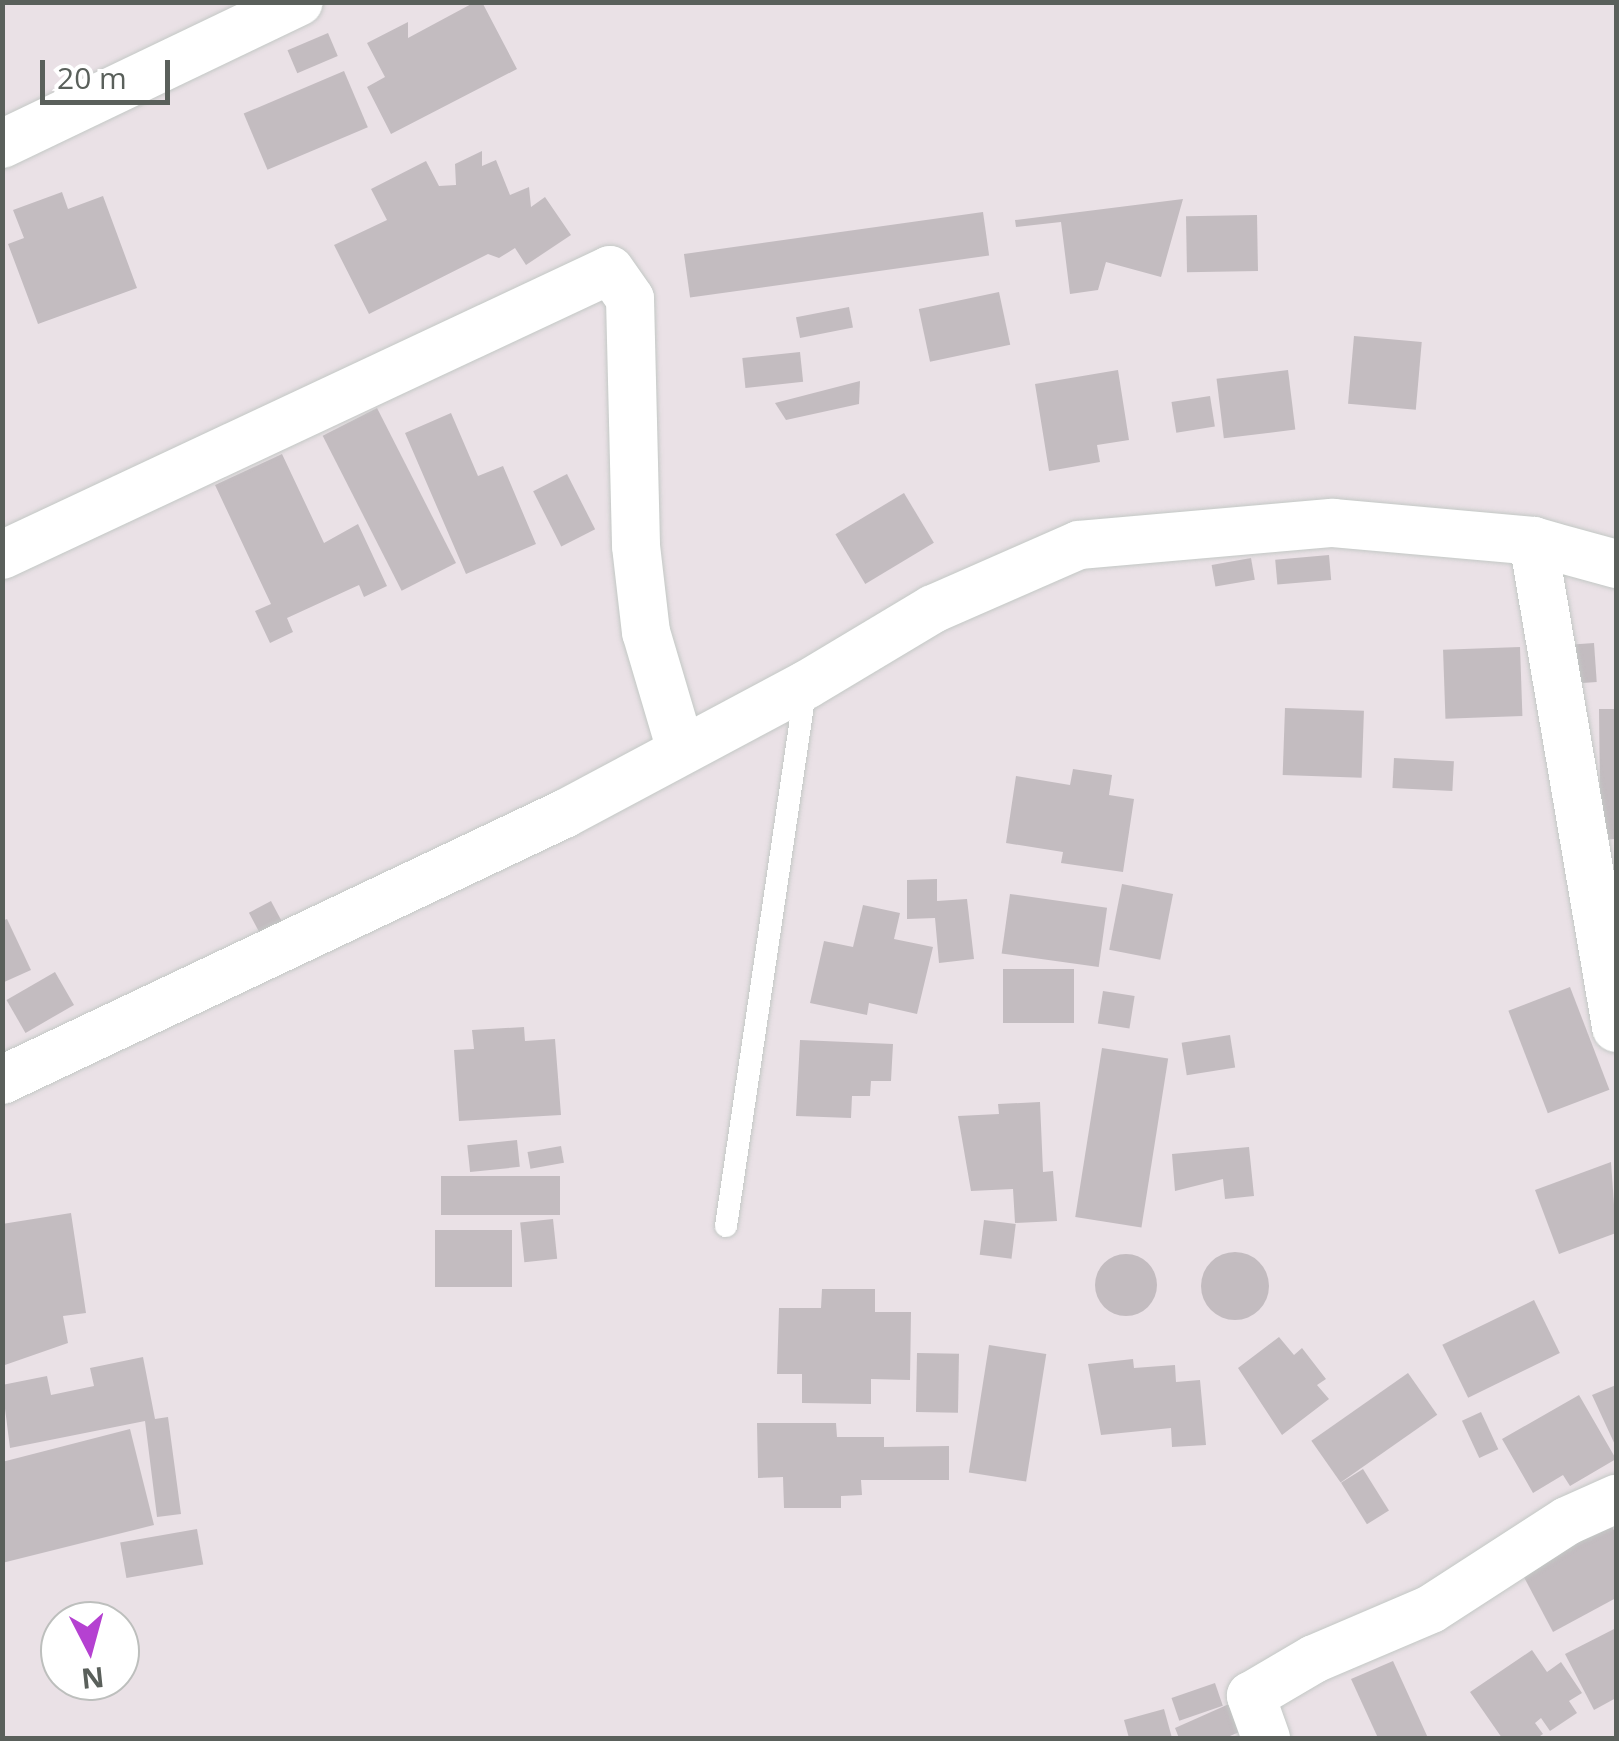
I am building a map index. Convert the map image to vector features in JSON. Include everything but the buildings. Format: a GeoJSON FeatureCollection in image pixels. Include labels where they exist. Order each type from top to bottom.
{"type":"FeatureCollection","features":[{"type":"Feature","properties":{"kind":"street"},"geometry":{"type":"LineString","coordinates":[[2,144],[299,2]]}},
{"type":"Feature","properties":{"kind":"street"},"geometry":{"type":"LineString","coordinates":[[2,555],[610,270],[630,298],[636,546],[646,632],[681,750]]}},
{"type":"Feature","properties":{"kind":"street"},"geometry":{"type":"LineString","coordinates":[[2,1080],[564,814],[806,685],[933,609],[1079,545],[1333,523],[1533,541],[1616,564]]}},
{"type":"Feature","properties":{"kind":"street"},"geometry":{"type":"LineString","coordinates":[[1533,541],[1616,1028]]}},
{"type":"Feature","properties":{"kind":"street"},"geometry":{"type":"LineString","coordinates":[[1266,1738],[1251,1696],[1314,1658],[1431,1609],[1567,1522],[1616,1499]]}},
{"type":"Feature","properties":{"kind":"lane"},"geometry":{"type":"LineString","coordinates":[[726,1226],[806,685]]}}]}
